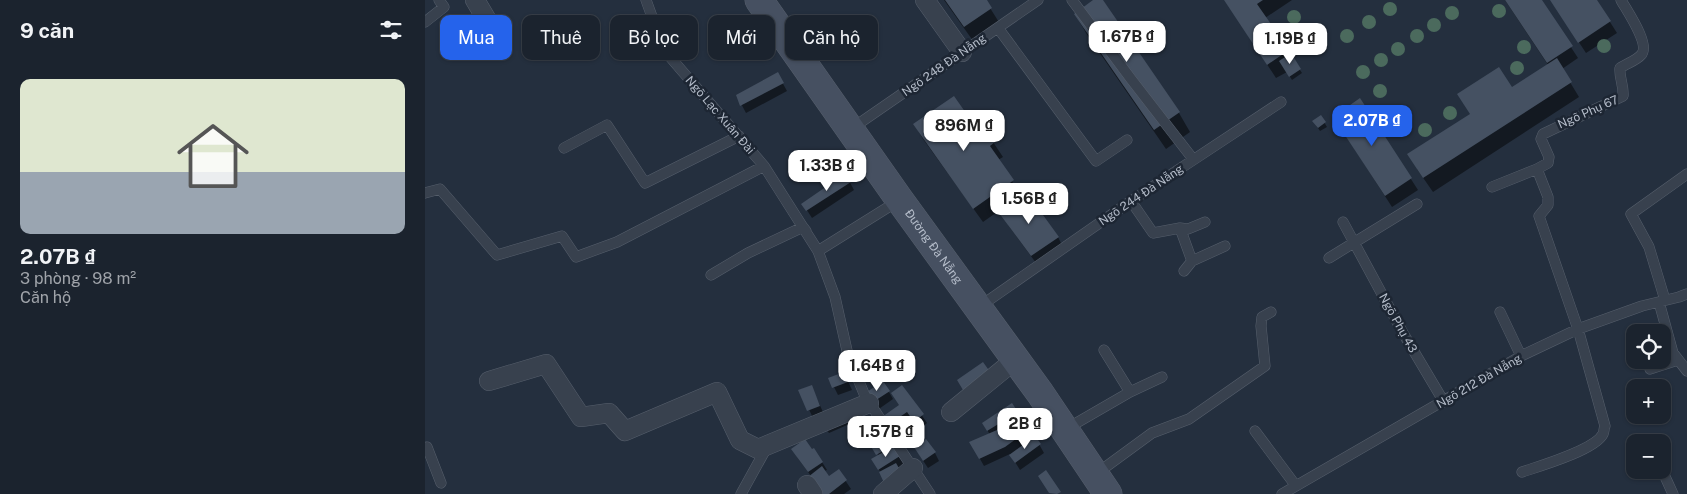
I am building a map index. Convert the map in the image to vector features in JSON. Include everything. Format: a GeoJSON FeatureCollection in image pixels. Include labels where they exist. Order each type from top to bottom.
{"type":"FeatureCollection","features":[{"type":"Feature","properties":{"kind":"main road","name":"Đường Đà Nẵng"},"geometry":{"type":"LineString","coordinates":[[759,0],[1102,484]]}},
{"type":"Feature","properties":{"kind":"street"},"geometry":{"type":"LineString","coordinates":[[475,0],[484,15]]}},
{"type":"Feature","properties":{"kind":"street"},"geometry":{"type":"LineString","coordinates":[[925,0],[962,52]]}},
{"type":"Feature","properties":{"kind":"street"},"geometry":{"type":"LineString","coordinates":[[951,412],[1015,360]]}},
{"type":"Feature","properties":{"kind":"street"},"geometry":{"type":"LineString","coordinates":[[489,380],[545,364],[581,417],[609,412],[625,431],[717,392],[740,440],[758,449],[869,403]]}},
{"type":"Feature","properties":{"kind":"street"},"geometry":{"type":"LineString","coordinates":[[883,494],[913,468]]}},
{"type":"Feature","properties":{"kind":"lane"},"geometry":{"type":"LineString","coordinates":[[425,22],[444,7],[439,0]]}},
{"type":"Feature","properties":{"kind":"lane","name":"Ngõ Lạc Xuân Đài"},"geometry":{"type":"LineString","coordinates":[[646,0],[664,50],[764,166],[818,251],[835,297],[848,355],[869,403],[930,494]]}},
{"type":"Feature","properties":{"kind":"lane","name":"Ngõ 248 Đà Nẵng"},"geometry":{"type":"LineString","coordinates":[[850,130],[1038,0]]}},
{"type":"Feature","properties":{"kind":"lane"},"geometry":{"type":"LineString","coordinates":[[1073,0],[1193,159]]}},
{"type":"Feature","properties":{"kind":"lane","name":"Ngõ Phụ 67"},"geometry":{"type":"LineString","coordinates":[[1537,169],[1548,163],[1549,156],[1541,138],[1543,134],[1623,96],[1624,88],[1620,68],[1642,55],[1644,48],[1643,40],[1621,0]]}},
{"type":"Feature","properties":{"kind":"lane"},"geometry":{"type":"LineString","coordinates":[[998,28],[1096,161],[1127,140]]}},
{"type":"Feature","properties":{"kind":"lane","name":"Ngõ 244 Đà Nẵng"},"geometry":{"type":"LineString","coordinates":[[978,308],[1131,201],[1281,102]]}},
{"type":"Feature","properties":{"kind":"lane"},"geometry":{"type":"LineString","coordinates":[[565,148],[607,125],[645,184],[739,136]]}},
{"type":"Feature","properties":{"kind":"lane"},"geometry":{"type":"LineString","coordinates":[[425,194],[440,189],[497,255],[562,236],[576,257],[617,242],[764,166]]}},
{"type":"Feature","properties":{"kind":"lane"},"geometry":{"type":"LineString","coordinates":[[1492,186],[1537,169],[1548,198],[1548,205],[1539,216],[1577,329],[1605,426],[1603,434],[1587,448],[1521,472]]}},
{"type":"Feature","properties":{"kind":"lane"},"geometry":{"type":"LineString","coordinates":[[1664,324],[1662,301],[1649,247],[1631,214],[1687,174]]}},
{"type":"Feature","properties":{"kind":"lane"},"geometry":{"type":"LineString","coordinates":[[818,251],[899,200]]}},
{"type":"Feature","properties":{"kind":"lane"},"geometry":{"type":"LineString","coordinates":[[1131,201],[1153,233],[1180,228],[1188,229],[1205,222]]}},
{"type":"Feature","properties":{"kind":"lane"},"geometry":{"type":"LineString","coordinates":[[1329,258],[1417,204]]}},
{"type":"Feature","properties":{"kind":"lane","name":"Ngõ Phụ 43"},"geometry":{"type":"LineString","coordinates":[[1343,222],[1403,333],[1444,402]]}},
{"type":"Feature","properties":{"kind":"lane"},"geometry":{"type":"LineString","coordinates":[[711,275],[747,253],[803,227]]}},
{"type":"Feature","properties":{"kind":"lane"},"geometry":{"type":"LineString","coordinates":[[1180,228],[1192,261]]}},
{"type":"Feature","properties":{"kind":"lane"},"geometry":{"type":"LineString","coordinates":[[1184,271],[1192,261],[1225,246]]}},
{"type":"Feature","properties":{"kind":"lane","name":"Ngõ 212 Đà Nẵng"},"geometry":{"type":"LineString","coordinates":[[1282,494],[1521,356],[1577,329],[1642,306],[1687,294]]}},
{"type":"Feature","properties":{"kind":"lane"},"geometry":{"type":"LineString","coordinates":[[1102,484],[1152,432],[1189,418],[1265,366],[1261,326],[1262,318],[1271,312]]}},
{"type":"Feature","properties":{"kind":"lane"},"geometry":{"type":"LineString","coordinates":[[1500,312],[1521,356]]}},
{"type":"Feature","properties":{"kind":"lane"},"geometry":{"type":"LineString","coordinates":[[1104,350],[1130,392]]}},
{"type":"Feature","properties":{"kind":"lane"},"geometry":{"type":"LineString","coordinates":[[1671,350],[1687,371]]}},
{"type":"Feature","properties":{"kind":"lane"},"geometry":{"type":"LineString","coordinates":[[1671,362],[1678,360]]}},
{"type":"Feature","properties":{"kind":"lane"},"geometry":{"type":"LineString","coordinates":[[1065,430],[1130,392],[1162,377]]}},
{"type":"Feature","properties":{"kind":"lane"},"geometry":{"type":"LineString","coordinates":[[1255,431],[1296,486]]}},
{"type":"Feature","properties":{"kind":"lane"},"geometry":{"type":"LineString","coordinates":[[741,494],[767,445]]}},
{"type":"Feature","properties":{"kind":"lane"},"geometry":{"type":"LineString","coordinates":[[425,448],[427,447],[441,483]]}},
{"type":"Feature","properties":{"kind":"lane"},"geometry":{"type":"LineString","coordinates":[[1667,479],[1673,494]]}},
{"type":"Feature","properties":{"kind":"building"},"geometry":{"type":"Polygon","coordinates":[[[945,0],[987,0],[992,8],[964,27],[945,0]]]}},
{"type":"Feature","properties":{"kind":"building"},"geometry":{"type":"Polygon","coordinates":[[[1093,0],[1103,0],[1180,112],[1154,130],[1074,14],[1093,0]]]}},
{"type":"Feature","properties":{"kind":"building"},"geometry":{"type":"Polygon","coordinates":[[[1224,0],[1263,0],[1257,4],[1289,50],[1267,65],[1224,0]]]}},
{"type":"Feature","properties":{"kind":"building"},"geometry":{"type":"Polygon","coordinates":[[[1505,0],[1542,0],[1573,46],[1547,63],[1505,0]]]}},
{"type":"Feature","properties":{"kind":"building"},"geometry":{"type":"Polygon","coordinates":[[[1550,0],[1597,0],[1611,21],[1578,43],[1550,0]]]}},
{"type":"Feature","properties":{"kind":"building"},"geometry":{"type":"Polygon","coordinates":[[[1291,53],[1301,69],[1289,77],[1279,61],[1291,53]]]}},
{"type":"Feature","properties":{"kind":"building"},"geometry":{"type":"Polygon","coordinates":[[[1557,58],[1572,82],[1423,178],[1407,154],[1470,114],[1457,94],[1499,67],[1512,87],[1557,58]]]}},
{"type":"Feature","properties":{"kind":"building"},"geometry":{"type":"Polygon","coordinates":[[[778,72],[784,83],[740,106],[736,95],[778,72]]]}},
{"type":"Feature","properties":{"kind":"building"},"geometry":{"type":"Polygon","coordinates":[[[954,96],[975,126],[981,122],[995,142],[990,146],[1014,180],[973,209],[913,124],[954,96]]]}},
{"type":"Feature","properties":{"kind":"building"},"geometry":{"type":"Polygon","coordinates":[[[1360,98],[1412,178],[1385,196],[1333,117],[1360,98]]]}},
{"type":"Feature","properties":{"kind":"building"},"geometry":{"type":"Polygon","coordinates":[[[1321,115],[1326,122],[1318,128],[1312,121],[1321,115]]]}},
{"type":"Feature","properties":{"kind":"building"},"geometry":{"type":"Polygon","coordinates":[[[846,173],[851,182],[806,211],[801,204],[846,173]]]}},
{"type":"Feature","properties":{"kind":"building"},"geometry":{"type":"Polygon","coordinates":[[[1027,193],[1059,237],[1031,256],[999,213],[1027,193]]]}},
{"type":"Feature","properties":{"kind":"building"},"geometry":{"type":"Polygon","coordinates":[[[983,362],[993,376],[966,395],[957,380],[983,362]]]}},
{"type":"Feature","properties":{"kind":"building"},"geometry":{"type":"Polygon","coordinates":[[[844,372],[848,382],[832,388],[828,378],[844,372]]]}},
{"type":"Feature","properties":{"kind":"building"},"geometry":{"type":"Polygon","coordinates":[[[883,381],[890,391],[870,404],[864,394],[883,381]]]}},
{"type":"Feature","properties":{"kind":"building"},"geometry":{"type":"Polygon","coordinates":[[[812,385],[820,406],[807,411],[798,390],[812,385]]]}},
{"type":"Feature","properties":{"kind":"building"},"geometry":{"type":"Polygon","coordinates":[[[902,385],[924,414],[914,422],[907,412],[888,425],[882,417],[899,405],[891,393],[902,385]]]}},
{"type":"Feature","properties":{"kind":"building"},"geometry":{"type":"Polygon","coordinates":[[[1012,403],[1018,412],[987,431],[982,423],[1012,403]]]}},
{"type":"Feature","properties":{"kind":"building"},"geometry":{"type":"Polygon","coordinates":[[[1018,414],[1028,430],[1005,447],[979,459],[969,442],[997,430],[1018,414]]]}},
{"type":"Feature","properties":{"kind":"building"},"geometry":{"type":"Polygon","coordinates":[[[884,428],[894,445],[876,455],[866,438],[884,428]]]}},
{"type":"Feature","properties":{"kind":"building"},"geometry":{"type":"Polygon","coordinates":[[[1035,436],[1041,444],[1015,463],[1009,455],[1035,436]]]}},
{"type":"Feature","properties":{"kind":"building"},"geometry":{"type":"Polygon","coordinates":[[[805,439],[812,449],[814,448],[823,462],[808,472],[791,449],[805,439]]]}},
{"type":"Feature","properties":{"kind":"building"},"geometry":{"type":"Polygon","coordinates":[[[926,439],[936,452],[923,461],[914,447],[926,439]]]}},
{"type":"Feature","properties":{"kind":"building"},"geometry":{"type":"Polygon","coordinates":[[[894,446],[900,456],[878,470],[871,459],[894,446]]]}},
{"type":"Feature","properties":{"kind":"building"},"geometry":{"type":"Polygon","coordinates":[[[896,463],[903,475],[885,485],[879,472],[896,463]]]}},
{"type":"Feature","properties":{"kind":"building"},"geometry":{"type":"Polygon","coordinates":[[[822,466],[829,476],[839,469],[847,480],[829,494],[820,494],[808,477],[822,466]]]}},
{"type":"Feature","properties":{"kind":"building"},"geometry":{"type":"Polygon","coordinates":[[[1046,470],[1061,492],[1057,494],[1049,493],[1038,476],[1046,470]]]}}]}
